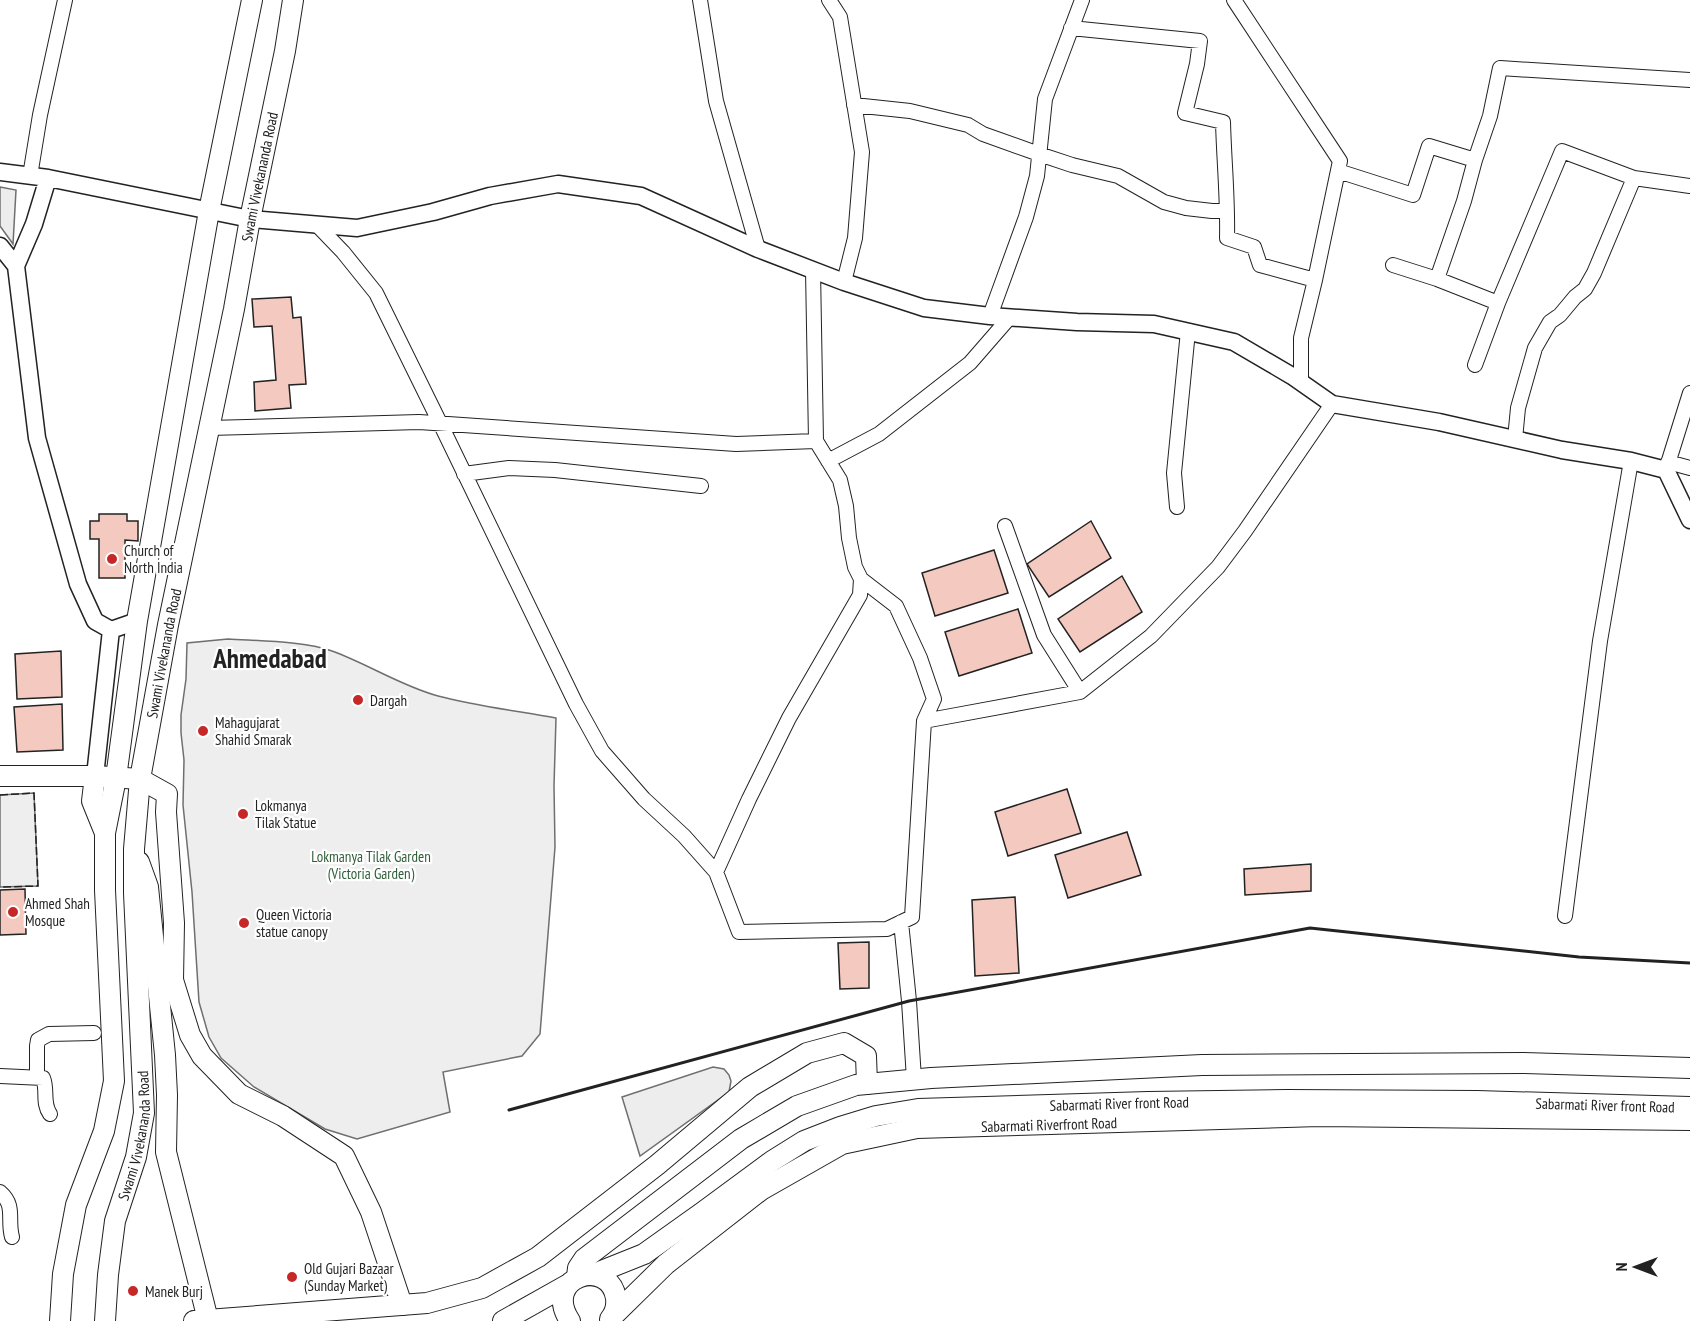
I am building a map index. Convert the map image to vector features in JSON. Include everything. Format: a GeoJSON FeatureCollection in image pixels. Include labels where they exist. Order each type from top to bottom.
{"type":"FeatureCollection","features":[{"type":"Feature","properties":{"kind":"main road"},"geometry":{"type":"LineString","coordinates":[[60,1321],[63,1274],[76,1205],[104,1131],[114,1081],[106,911],[105,833],[116,778],[137,621],[209,211],[252,0]]}},
{"type":"Feature","properties":{"kind":"main road","name":"Swami Vivekananda Road"},"geometry":{"type":"LineString","coordinates":[[105,1321],[115,1221],[136,1157],[144,1113],[134,849],[140,779],[168,625],[234,309],[293,0]]}},
{"type":"Feature","properties":{"kind":"main road"},"geometry":{"type":"LineString","coordinates":[[0,776],[95,776],[140,779],[167,794],[166,812],[174,923],[173,980],[190,1035],[202,1056],[239,1094],[283,1116],[344,1156],[371,1212],[402,1305]]}},
{"type":"Feature","properties":{"kind":"main road"},"geometry":{"type":"LineString","coordinates":[[95,776],[92,801],[105,833]]}},
{"type":"Feature","properties":{"kind":"main road"},"geometry":{"type":"LineString","coordinates":[[134,849],[148,887],[165,1055],[166,1152],[201,1320],[427,1303],[482,1288],[538,1257],[657,1165],[750,1087],[807,1053],[843,1043],[866,1056],[867,1084]]}},
{"type":"Feature","properties":{"kind":"main road"},"geometry":{"type":"LineString","coordinates":[[570,1321],[563,1311],[562,1297],[579,1279],[578,1268],[584,1259],[741,1139],[797,1106],[856,1086],[914,1079],[1202,1065],[1522,1063],[1690,1068]]}},
{"type":"Feature","properties":{"kind":"main road","name":"Sabarmati River front Road"},"geometry":{"type":"LineString","coordinates":[[503,1321],[579,1279],[644,1254],[771,1161],[804,1141],[876,1116],[918,1108],[1286,1100],[1477,1101],[1690,1107]]}},
{"type":"Feature","properties":{"kind":"main road","name":"Sabarmati Riverfront Road"},"geometry":{"type":"LineString","coordinates":[[610,1319],[666,1264],[761,1190],[842,1144],[916,1128],[1319,1116],[1690,1120]]}},
{"type":"Feature","properties":{"kind":"main road"},"geometry":{"type":"LineString","coordinates":[[579,1279],[606,1280],[615,1291],[617,1304],[610,1319]]}},
{"type":"Feature","properties":{"kind":"street"},"geometry":{"type":"LineString","coordinates":[[30,176],[40,115],[65,0]]}},
{"type":"Feature","properties":{"kind":"street"},"geometry":{"type":"LineString","coordinates":[[700,0],[716,101],[758,249]]}},
{"type":"Feature","properties":{"kind":"street"},"geometry":{"type":"LineString","coordinates":[[829,0],[840,17],[862,153],[855,238],[844,282]]}},
{"type":"Feature","properties":{"kind":"street"},"geometry":{"type":"LineString","coordinates":[[990,316],[1026,217],[1037,176],[1045,99],[1082,0]]}},
{"type":"Feature","properties":{"kind":"street"},"geometry":{"type":"LineString","coordinates":[[1234,0],[1340,161],[1301,338],[1301,382]]}},
{"type":"Feature","properties":{"kind":"street"},"geometry":{"type":"LineString","coordinates":[[1071,28],[1200,41],[1185,113],[1223,122],[1227,238],[1254,247],[1260,265],[1315,280]]}},
{"type":"Feature","properties":{"kind":"street"},"geometry":{"type":"LineString","coordinates":[[1437,279],[1490,116],[1500,68],[1690,80]]}},
{"type":"Feature","properties":{"kind":"street"},"geometry":{"type":"LineString","coordinates":[[854,105],[910,111],[968,125],[984,134],[1039,154],[1118,177],[1164,202],[1186,208],[1227,210]]}},
{"type":"Feature","properties":{"kind":"street"},"geometry":{"type":"LineString","coordinates":[[1338,171],[1413,195],[1429,146],[1475,160]]}},
{"type":"Feature","properties":{"kind":"street"},"geometry":{"type":"LineString","coordinates":[[1475,365],[1498,303],[1562,151],[1634,178],[1690,186]]}},
{"type":"Feature","properties":{"kind":"street"},"geometry":{"type":"LineString","coordinates":[[0,172],[48,178],[250,219],[357,228],[433,212],[490,196],[558,184],[641,196],[758,249],[844,282],[924,308],[990,316],[1154,324],[1188,331],[1234,342],[1301,382],[1332,404],[1439,422],[1562,450],[1690,468]]}},
{"type":"Feature","properties":{"kind":"street"},"geometry":{"type":"LineString","coordinates":[[48,178],[34,224],[16,266],[37,438],[78,584],[95,621],[111,630],[137,621]]}},
{"type":"Feature","properties":{"kind":"street"},"geometry":{"type":"LineString","coordinates":[[1515,439],[1518,408],[1535,348],[1550,322],[1585,289],[1634,178]]}},
{"type":"Feature","properties":{"kind":"street"},"geometry":{"type":"LineString","coordinates":[[316,224],[343,252],[376,293],[576,704],[602,751],[644,799],[684,836],[716,872],[739,932],[887,929],[912,916],[924,721],[934,699],[920,658],[896,606],[861,579],[855,567],[840,480],[816,441],[813,270]]}},
{"type":"Feature","properties":{"kind":"street"},"geometry":{"type":"LineString","coordinates":[[0,246],[16,266]]}},
{"type":"Feature","properties":{"kind":"street"},"geometry":{"type":"LineString","coordinates":[[1393,265],[1437,279],[1498,303]]}},
{"type":"Feature","properties":{"kind":"street"},"geometry":{"type":"LineString","coordinates":[[828,461],[879,434],[970,363],[1010,317]]}},
{"type":"Feature","properties":{"kind":"street"},"geometry":{"type":"LineString","coordinates":[[1177,507],[1174,473],[1188,331]]}},
{"type":"Feature","properties":{"kind":"street"},"geometry":{"type":"LineString","coordinates":[[1690,393],[1667,466],[1690,520]]}},
{"type":"Feature","properties":{"kind":"street"},"geometry":{"type":"LineString","coordinates":[[924,721],[1080,692],[1151,636],[1218,567],[1332,404]]}},
{"type":"Feature","properties":{"kind":"street"},"geometry":{"type":"LineString","coordinates":[[209,428],[441,423],[735,444],[816,441]]}},
{"type":"Feature","properties":{"kind":"street"},"geometry":{"type":"LineString","coordinates":[[1565,916],[1600,641],[1631,461]]}},
{"type":"Feature","properties":{"kind":"street"},"geometry":{"type":"LineString","coordinates":[[464,474],[509,468],[555,470],[700,486]]}},
{"type":"Feature","properties":{"kind":"street"},"geometry":{"type":"LineString","coordinates":[[1005,526],[1044,635],[1080,692]]}},
{"type":"Feature","properties":{"kind":"street"},"geometry":{"type":"LineString","coordinates":[[716,872],[789,718],[860,596],[861,579]]}},
{"type":"Feature","properties":{"kind":"street"},"geometry":{"type":"LineString","coordinates":[[95,776],[111,630]]}},
{"type":"Feature","properties":{"kind":"street"},"geometry":{"type":"LineString","coordinates":[[901,922],[911,1020],[914,1079]]}},
{"type":"Feature","properties":{"kind":"street"},"geometry":{"type":"LineString","coordinates":[[37,1077],[38,1040],[49,1034],[94,1033]]}},
{"type":"Feature","properties":{"kind":"street"},"geometry":{"type":"LineString","coordinates":[[0,1076],[43,1078],[46,1106],[50,1114]]}},
{"type":"Feature","properties":{"kind":"street"},"geometry":{"type":"LineString","coordinates":[[0,1192],[7,1198],[10,1206],[9,1227],[12,1237]]}},
{"type":"Feature","properties":{"kind":"green space","name":"Lokmanya Tilak Garden (Victoria Garden)"},"geometry":{"type":"Polygon","coordinates":[[[228,639],[281,642],[321,648],[345,656],[424,692],[482,706],[556,718],[555,847],[540,1034],[522,1056],[443,1072],[450,1112],[357,1139],[325,1129],[254,1087],[221,1058],[209,1037],[199,1002],[192,892],[183,805],[184,760],[181,715],[186,679],[187,643],[228,639]]]}},
{"type":"Feature","properties":{"kind":"green space"},"geometry":{"type":"Polygon","coordinates":[[[34,793],[38,886],[0,887],[0,795],[34,793]]]}},
{"type":"Feature","properties":{"kind":"shaded area"},"geometry":{"type":"Polygon","coordinates":[[[0,187],[16,190],[13,244],[0,226],[0,187]]]}},
{"type":"Feature","properties":{"kind":"shaded area"},"geometry":{"type":"Polygon","coordinates":[[[713,1067],[724,1069],[729,1075],[731,1081],[729,1092],[640,1156],[622,1097],[713,1067]]]}},
{"type":"Feature","properties":{"kind":"building"},"geometry":{"type":"Polygon","coordinates":[[[291,297],[293,318],[301,317],[306,384],[289,385],[291,408],[255,411],[254,382],[276,380],[272,326],[254,327],[252,299],[291,297]]]}},
{"type":"Feature","properties":{"kind":"building","name":"Church of North India"},"geometry":{"type":"Polygon","coordinates":[[[99,514],[127,514],[127,521],[138,521],[138,541],[125,540],[125,578],[99,578],[99,539],[90,539],[90,521],[99,521],[99,514]]]}},
{"type":"Feature","properties":{"kind":"building"},"geometry":{"type":"Polygon","coordinates":[[[1091,521],[1111,558],[1049,597],[1027,564],[1091,521]]]}},
{"type":"Feature","properties":{"kind":"building"},"geometry":{"type":"Polygon","coordinates":[[[994,550],[1008,593],[935,616],[922,573],[994,550]]]}},
{"type":"Feature","properties":{"kind":"building"},"geometry":{"type":"Polygon","coordinates":[[[1122,576],[1142,612],[1080,652],[1058,619],[1122,576]]]}},
{"type":"Feature","properties":{"kind":"building"},"geometry":{"type":"Polygon","coordinates":[[[1018,609],[1032,653],[959,676],[945,632],[1018,609]]]}},
{"type":"Feature","properties":{"kind":"building"},"geometry":{"type":"Polygon","coordinates":[[[61,651],[62,697],[17,699],[15,654],[61,651]]]}},
{"type":"Feature","properties":{"kind":"building"},"geometry":{"type":"Polygon","coordinates":[[[62,704],[63,750],[17,752],[14,707],[62,704]]]}},
{"type":"Feature","properties":{"kind":"building"},"geometry":{"type":"Polygon","coordinates":[[[1067,789],[1081,833],[1008,856],[995,812],[1067,789]]]}},
{"type":"Feature","properties":{"kind":"building"},"geometry":{"type":"Polygon","coordinates":[[[1127,832],[1141,875],[1068,898],[1055,855],[1127,832]]]}},
{"type":"Feature","properties":{"kind":"building"},"geometry":{"type":"Polygon","coordinates":[[[1311,864],[1311,891],[1245,895],[1244,869],[1311,864]]]}},
{"type":"Feature","properties":{"kind":"building","name":"Ahmed Shah Mosque"},"geometry":{"type":"Polygon","coordinates":[[[25,889],[26,934],[0,935],[0,890],[25,889]]]}},
{"type":"Feature","properties":{"kind":"building"},"geometry":{"type":"Polygon","coordinates":[[[1015,897],[1019,973],[975,976],[972,900],[1015,897]]]}},
{"type":"Feature","properties":{"kind":"building"},"geometry":{"type":"Polygon","coordinates":[[[869,942],[869,988],[840,989],[838,943],[869,942]]]}},
{"type":"Feature","properties":{"kind":"fence"},"geometry":{"type":"LineString","coordinates":[[0,795],[34,793],[38,886],[0,887]]}},
{"type":"Feature","properties":{"kind":"wall"},"geometry":{"type":"LineString","coordinates":[[509,1110],[909,1001],[1310,928],[1579,957],[1690,963]]}},
{"type":"Feature","properties":{"kind":"place","name":"Church of North India"},"geometry":{"type":"Point","coordinates":[112,559]}},
{"type":"Feature","properties":{"kind":"place","name":"Dargah"},"geometry":{"type":"Point","coordinates":[358,700]}},
{"type":"Feature","properties":{"kind":"place","name":"Mahagujarat Shahid Smarak"},"geometry":{"type":"Point","coordinates":[203,731]}},
{"type":"Feature","properties":{"kind":"place","name":"Lokmanya Tilak Statue"},"geometry":{"type":"Point","coordinates":[243,814]}},
{"type":"Feature","properties":{"kind":"place","name":"Ahmed Shah Mosque"},"geometry":{"type":"Point","coordinates":[13,912]}},
{"type":"Feature","properties":{"kind":"place","name":"Queen Victoria statue canopy"},"geometry":{"type":"Point","coordinates":[244,923]}},
{"type":"Feature","properties":{"kind":"place","name":"Old Gujari Bazaar (Sunday Market)"},"geometry":{"type":"Point","coordinates":[292,1277]}},
{"type":"Feature","properties":{"kind":"place","name":"Manek Burj"},"geometry":{"type":"Point","coordinates":[133,1291]}},
{"type":"Feature","properties":{"kind":"district","name":"Ahmedabad"},"geometry":{"type":"Point","coordinates":[270,658]}}]}
